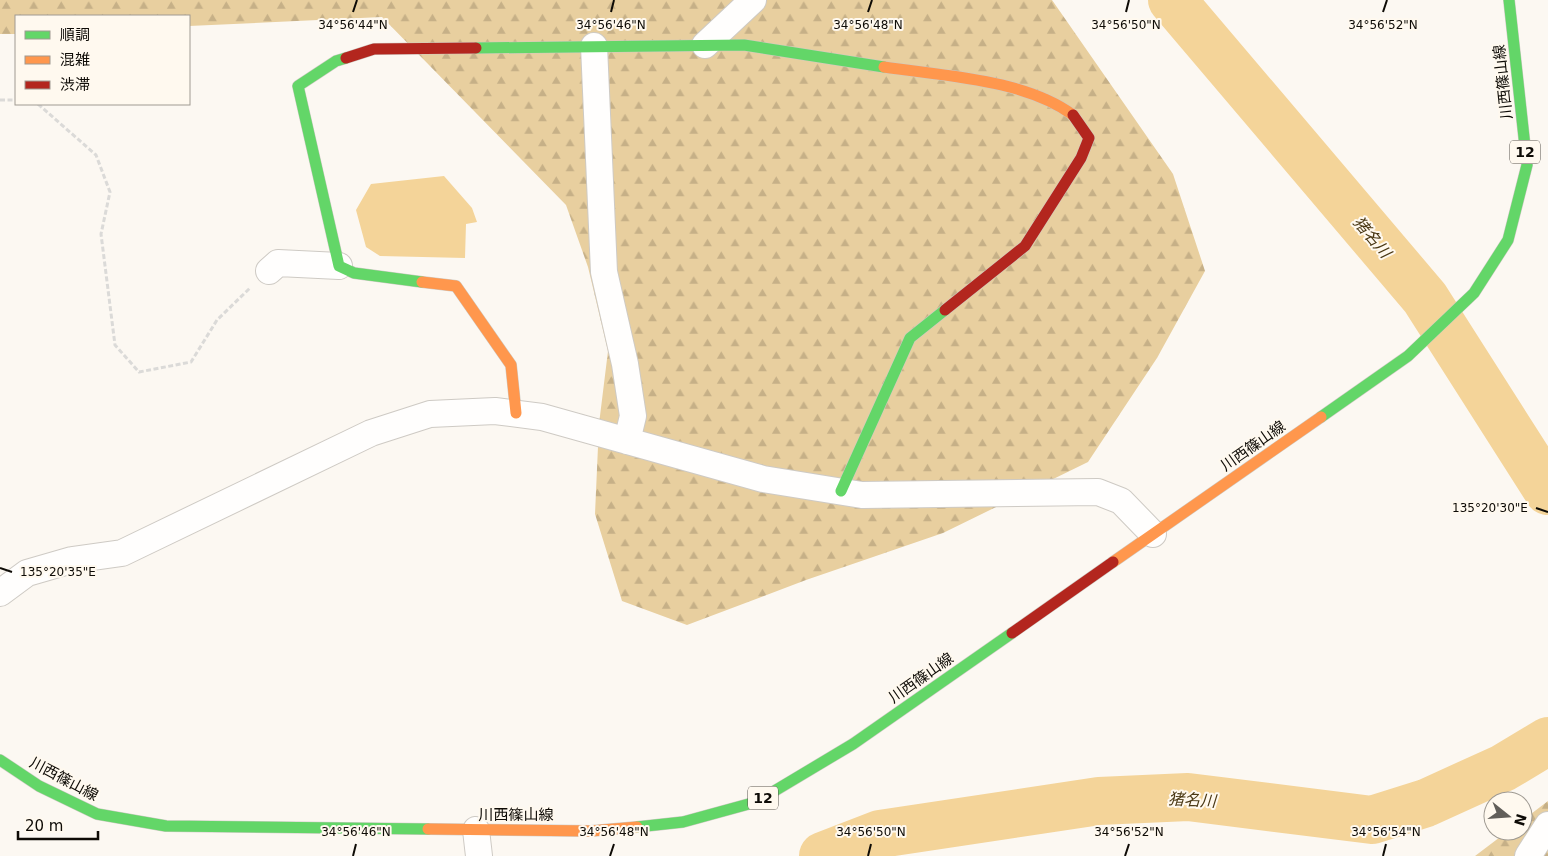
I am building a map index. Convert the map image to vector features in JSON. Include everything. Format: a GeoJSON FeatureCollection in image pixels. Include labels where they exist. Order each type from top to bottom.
{"type":"FeatureCollection","features":[{"type":"Feature","properties":{"kind":"main road","name":"川西篠山線"},"geometry":{"type":"LineString","coordinates":[[0,760],[39,786],[97,814],[166,826],[591,831],[683,822],[756,802],[853,744],[1408,356],[1474,293],[1508,240],[1527,165],[1509,0]]}},
{"type":"Feature","properties":{"kind":"main road"},"geometry":{"type":"LineString","coordinates":[[516,413],[511,365],[456,286],[354,273],[338,266],[298,86],[336,61],[374,49],[744,45],[1018,88],[1058,104],[1077,118],[1089,138],[1081,158],[1025,246],[910,338],[841,491]]}},
{"type":"Feature","properties":{"kind":"street"},"geometry":{"type":"LineString","coordinates":[[705,45],[752,0]]}},
{"type":"Feature","properties":{"kind":"street"},"geometry":{"type":"LineString","coordinates":[[594,46],[604,272],[625,364],[633,416],[628,441]]}},
{"type":"Feature","properties":{"kind":"street"},"geometry":{"type":"LineString","coordinates":[[269,270],[278,263],[338,266]]}},
{"type":"Feature","properties":{"kind":"street"},"geometry":{"type":"LineString","coordinates":[[0,593],[27,573],[72,560],[122,554],[371,433],[430,414],[495,411],[542,416],[763,479],[862,495],[1098,492],[1121,501],[1153,534]]}},
{"type":"Feature","properties":{"kind":"street"},"geometry":{"type":"LineString","coordinates":[[1528,856],[1548,825]]}},
{"type":"Feature","properties":{"kind":"street"},"geometry":{"type":"LineString","coordinates":[[476,830],[479,856]]}},
{"type":"Feature","properties":{"kind":"path"},"geometry":{"type":"LineString","coordinates":[[0,100],[15,100]]}},
{"type":"Feature","properties":{"kind":"path"},"geometry":{"type":"LineString","coordinates":[[39,105],[96,155],[110,192],[101,234],[116,345],[139,372],[191,362],[217,320],[269,270]]}},
{"type":"Feature","properties":{"kind":"green space"},"geometry":{"type":"Polygon","coordinates":[[[0,0],[1052,0],[1173,174],[1205,271],[1157,358],[1088,462],[943,533],[806,580],[687,625],[622,601],[595,514],[599,424],[608,351],[588,267],[566,205],[382,17],[190,26],[190,15],[15,15],[15,34],[0,34],[0,0]]]}},
{"type":"Feature","properties":{"kind":"green space"},"geometry":{"type":"Polygon","coordinates":[[[1548,801],[1548,856],[1475,856],[1495,841],[1533,841],[1533,812],[1548,801]]]}},
{"type":"Feature","properties":{"kind":"shaded area"},"geometry":{"type":"Polygon","coordinates":[[[444,176],[472,208],[477,222],[466,224],[465,258],[380,256],[366,247],[356,210],[371,184],[444,176]]]}},
{"type":"Feature","properties":{"kind":"waterway","name":"猪名川"},"geometry":{"type":"LineString","coordinates":[[1172,0],[1425,298],[1548,491]]}},
{"type":"Feature","properties":{"kind":"waterway","name":"猪名川"},"geometry":{"type":"LineString","coordinates":[[823,856],[880,834],[1099,801],[1188,797],[1372,820],[1426,803],[1503,768],[1548,741]]}},
{"type":"Feature","properties":{"kind":"traffic: fast"},"geometry":{"type":"LineString","coordinates":[[1321,417],[1408,356],[1474,293],[1508,240],[1527,165],[1509,0]]}},
{"type":"Feature","properties":{"kind":"traffic: fast"},"geometry":{"type":"LineString","coordinates":[[476,48],[744,45],[884,67]]}},
{"type":"Feature","properties":{"kind":"traffic: fast"},"geometry":{"type":"LineString","coordinates":[[346,58],[336,61],[298,86],[339,266],[354,273],[422,282]]}},
{"type":"Feature","properties":{"kind":"traffic: fast"},"geometry":{"type":"LineString","coordinates":[[841,491],[910,338],[945,310]]}},
{"type":"Feature","properties":{"kind":"traffic: fast"},"geometry":{"type":"LineString","coordinates":[[637,827],[683,822],[756,802],[853,744],[1012,633]]}},
{"type":"Feature","properties":{"kind":"traffic: fast"},"geometry":{"type":"LineString","coordinates":[[0,760],[39,786],[97,814],[166,826],[428,829]]}},
{"type":"Feature","properties":{"kind":"traffic: slow"},"geometry":{"type":"LineString","coordinates":[[884,67],[1007,86],[1053,103],[1073,115]]}},
{"type":"Feature","properties":{"kind":"traffic: slow"},"geometry":{"type":"LineString","coordinates":[[422,282],[456,286],[511,365],[516,413]]}},
{"type":"Feature","properties":{"kind":"traffic: slow"},"geometry":{"type":"LineString","coordinates":[[1113,562],[1321,417]]}},
{"type":"Feature","properties":{"kind":"traffic: slow"},"geometry":{"type":"LineString","coordinates":[[428,829],[591,831],[637,827]]}},
{"type":"Feature","properties":{"kind":"traffic: jam"},"geometry":{"type":"LineString","coordinates":[[346,58],[374,49],[476,48]]}},
{"type":"Feature","properties":{"kind":"traffic: jam"},"geometry":{"type":"LineString","coordinates":[[945,310],[1025,246],[1081,158],[1089,138],[1073,115]]}},
{"type":"Feature","properties":{"kind":"traffic: jam"},"geometry":{"type":"LineString","coordinates":[[1012,633],[1113,562]]}}]}
